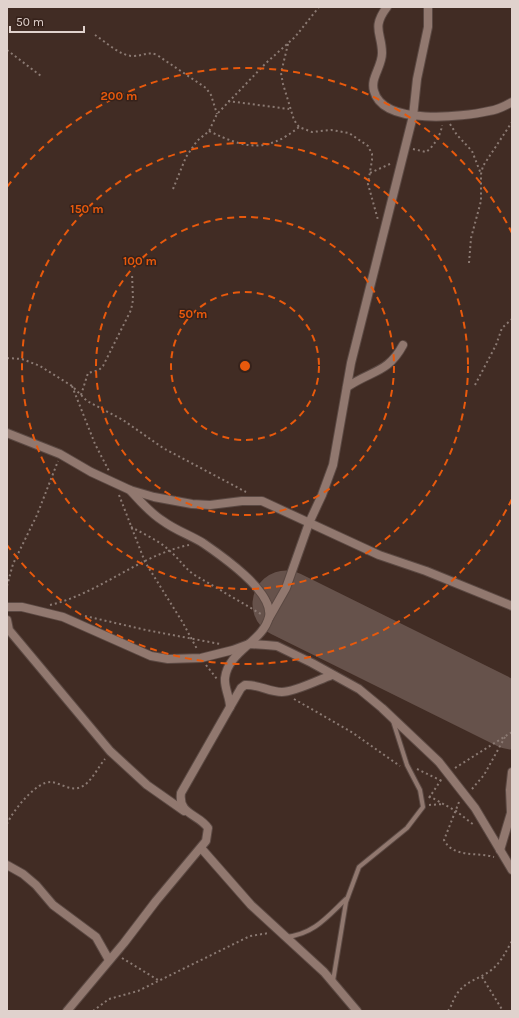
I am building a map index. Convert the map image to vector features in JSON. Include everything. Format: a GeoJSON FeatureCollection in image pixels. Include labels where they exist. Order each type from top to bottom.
{"type":"FeatureCollection","features":[{"type":"Feature","properties":{"kind":"street"},"geometry":{"type":"LineString","coordinates":[[387,7],[379,20],[378,38],[382,53],[381,62],[373,82],[373,91],[377,99],[383,104],[397,112],[413,116],[444,116],[489,112],[512,102]]}},
{"type":"Feature","properties":{"kind":"street"},"geometry":{"type":"LineString","coordinates":[[230,707],[226,691],[225,678],[228,667],[238,654],[249,644],[268,619],[286,588],[309,523],[333,465],[347,387],[413,116],[417,79],[428,27],[428,7]]}},
{"type":"Feature","properties":{"kind":"street"},"geometry":{"type":"LineString","coordinates":[[347,387],[361,377],[384,368],[396,358],[403,345]]}},
{"type":"Feature","properties":{"kind":"street"},"geometry":{"type":"LineString","coordinates":[[7,433],[60,454],[130,490],[154,497],[192,504],[210,504],[251,500],[262,501],[379,555],[426,571],[512,606]]}},
{"type":"Feature","properties":{"kind":"street"},"geometry":{"type":"LineString","coordinates":[[130,490],[162,521],[202,543],[225,559],[259,591],[268,604],[268,619]]}},
{"type":"Feature","properties":{"kind":"street"},"geometry":{"type":"LineString","coordinates":[[7,607],[33,609],[64,617],[151,656],[168,659],[201,658],[233,650],[249,644],[277,646],[359,689],[392,717],[449,773],[489,828],[512,870]]}},
{"type":"Feature","properties":{"kind":"street"},"geometry":{"type":"LineString","coordinates":[[7,620],[8,633],[110,751],[147,785],[201,820],[208,828],[208,835],[201,848],[175,877],[67,1011]]}},
{"type":"Feature","properties":{"kind":"street"},"geometry":{"type":"LineString","coordinates":[[187,812],[181,804],[181,794],[241,688],[245,685],[255,685],[274,691],[283,692],[298,689],[308,683],[332,675]]}},
{"type":"Feature","properties":{"kind":"street"},"geometry":{"type":"LineString","coordinates":[[500,850],[512,813],[510,790],[512,772]]}},
{"type":"Feature","properties":{"kind":"street"},"geometry":{"type":"LineString","coordinates":[[201,848],[251,905],[333,981],[357,1011]]}},
{"type":"Feature","properties":{"kind":"street"},"geometry":{"type":"LineString","coordinates":[[7,865],[23,874],[36,885],[53,905],[96,937],[112,957]]}},
{"type":"Feature","properties":{"kind":"lane"},"geometry":{"type":"LineString","coordinates":[[333,981],[347,899],[356,872],[362,862],[407,828],[423,807],[420,790],[407,765],[392,717]]}},
{"type":"Feature","properties":{"kind":"lane"},"geometry":{"type":"LineString","coordinates":[[283,935],[303,934],[311,930],[347,899]]}},
{"type":"Feature","properties":{"kind":"path"},"geometry":{"type":"LineString","coordinates":[[173,189],[191,148],[209,131],[217,114],[266,63],[288,44],[319,7]]}},
{"type":"Feature","properties":{"kind":"path"},"geometry":{"type":"LineString","coordinates":[[95,35],[128,55],[134,56],[151,52],[165,60],[206,88],[211,95],[217,114]]}},
{"type":"Feature","properties":{"kind":"path"},"geometry":{"type":"LineString","coordinates":[[288,44],[282,73],[289,109],[299,127],[312,132],[340,130],[360,140],[368,146],[372,154],[368,184],[383,236]]}},
{"type":"Feature","properties":{"kind":"path"},"geometry":{"type":"LineString","coordinates":[[7,50],[41,76]]}},
{"type":"Feature","properties":{"kind":"path"},"geometry":{"type":"LineString","coordinates":[[228,101],[289,109]]}},
{"type":"Feature","properties":{"kind":"path"},"geometry":{"type":"LineString","coordinates":[[406,147],[422,152],[430,149],[441,131],[444,116]]}},
{"type":"Feature","properties":{"kind":"path"},"geometry":{"type":"LineString","coordinates":[[444,116],[457,135],[472,151],[481,174],[481,201],[471,238],[469,264]]}},
{"type":"Feature","properties":{"kind":"path"},"geometry":{"type":"LineString","coordinates":[[481,174],[489,156],[512,122]]}},
{"type":"Feature","properties":{"kind":"path"},"geometry":{"type":"LineString","coordinates":[[209,131],[229,140],[251,146],[276,143],[299,127]]}},
{"type":"Feature","properties":{"kind":"path"},"geometry":{"type":"LineString","coordinates":[[370,173],[403,158]]}},
{"type":"Feature","properties":{"kind":"path"},"geometry":{"type":"LineString","coordinates":[[81,395],[88,374],[99,370],[108,359],[131,310],[133,300],[132,273]]}},
{"type":"Feature","properties":{"kind":"path"},"geometry":{"type":"LineString","coordinates":[[475,385],[496,345],[502,328],[512,319]]}},
{"type":"Feature","properties":{"kind":"path"},"geometry":{"type":"LineString","coordinates":[[7,358],[22,359],[32,362],[72,386],[87,401],[123,420],[163,448],[262,501]]}},
{"type":"Feature","properties":{"kind":"path"},"geometry":{"type":"LineString","coordinates":[[72,386],[95,444],[114,482],[145,562],[192,640],[201,658],[226,691]]}},
{"type":"Feature","properties":{"kind":"path"},"geometry":{"type":"LineString","coordinates":[[7,586],[13,564],[37,515],[60,454]]}},
{"type":"Feature","properties":{"kind":"path"},"geometry":{"type":"LineString","coordinates":[[130,526],[154,539],[170,551],[184,567],[193,574],[268,619]]}},
{"type":"Feature","properties":{"kind":"path"},"geometry":{"type":"LineString","coordinates":[[33,609],[74,597],[170,551],[202,543]]}},
{"type":"Feature","properties":{"kind":"path"},"geometry":{"type":"LineString","coordinates":[[82,616],[192,640],[223,644]]}},
{"type":"Feature","properties":{"kind":"path"},"geometry":{"type":"LineString","coordinates":[[283,692],[353,733],[410,772]]}},
{"type":"Feature","properties":{"kind":"path"},"geometry":{"type":"LineString","coordinates":[[430,796],[440,780],[465,761],[512,732]]}},
{"type":"Feature","properties":{"kind":"path"},"geometry":{"type":"LineString","coordinates":[[466,795],[484,775],[505,737]]}},
{"type":"Feature","properties":{"kind":"path"},"geometry":{"type":"LineString","coordinates":[[7,824],[21,802],[49,782],[76,789],[82,787],[88,782],[110,751]]}},
{"type":"Feature","properties":{"kind":"path"},"geometry":{"type":"LineString","coordinates":[[407,765],[449,785]]}},
{"type":"Feature","properties":{"kind":"path"},"geometry":{"type":"LineString","coordinates":[[420,790],[456,811],[478,828]]}},
{"type":"Feature","properties":{"kind":"path"},"geometry":{"type":"LineString","coordinates":[[424,805],[443,804]]}},
{"type":"Feature","properties":{"kind":"path"},"geometry":{"type":"LineString","coordinates":[[456,811],[445,834],[444,840],[446,845],[454,851],[485,854],[506,861]]}},
{"type":"Feature","properties":{"kind":"path"},"geometry":{"type":"LineString","coordinates":[[93,1011],[109,999],[129,994],[250,936],[283,935]]}},
{"type":"Feature","properties":{"kind":"path"},"geometry":{"type":"LineString","coordinates":[[448,1011],[457,994],[470,982],[482,976],[502,961],[512,941]]}},
{"type":"Feature","properties":{"kind":"path"},"geometry":{"type":"LineString","coordinates":[[112,957],[158,980]]}},
{"type":"Feature","properties":{"kind":"path"},"geometry":{"type":"LineString","coordinates":[[482,976],[503,1011]]}},
{"type":"Feature","properties":{"kind":"runway"},"geometry":{"type":"LineString","coordinates":[[286,604],[512,716]]}}]}
